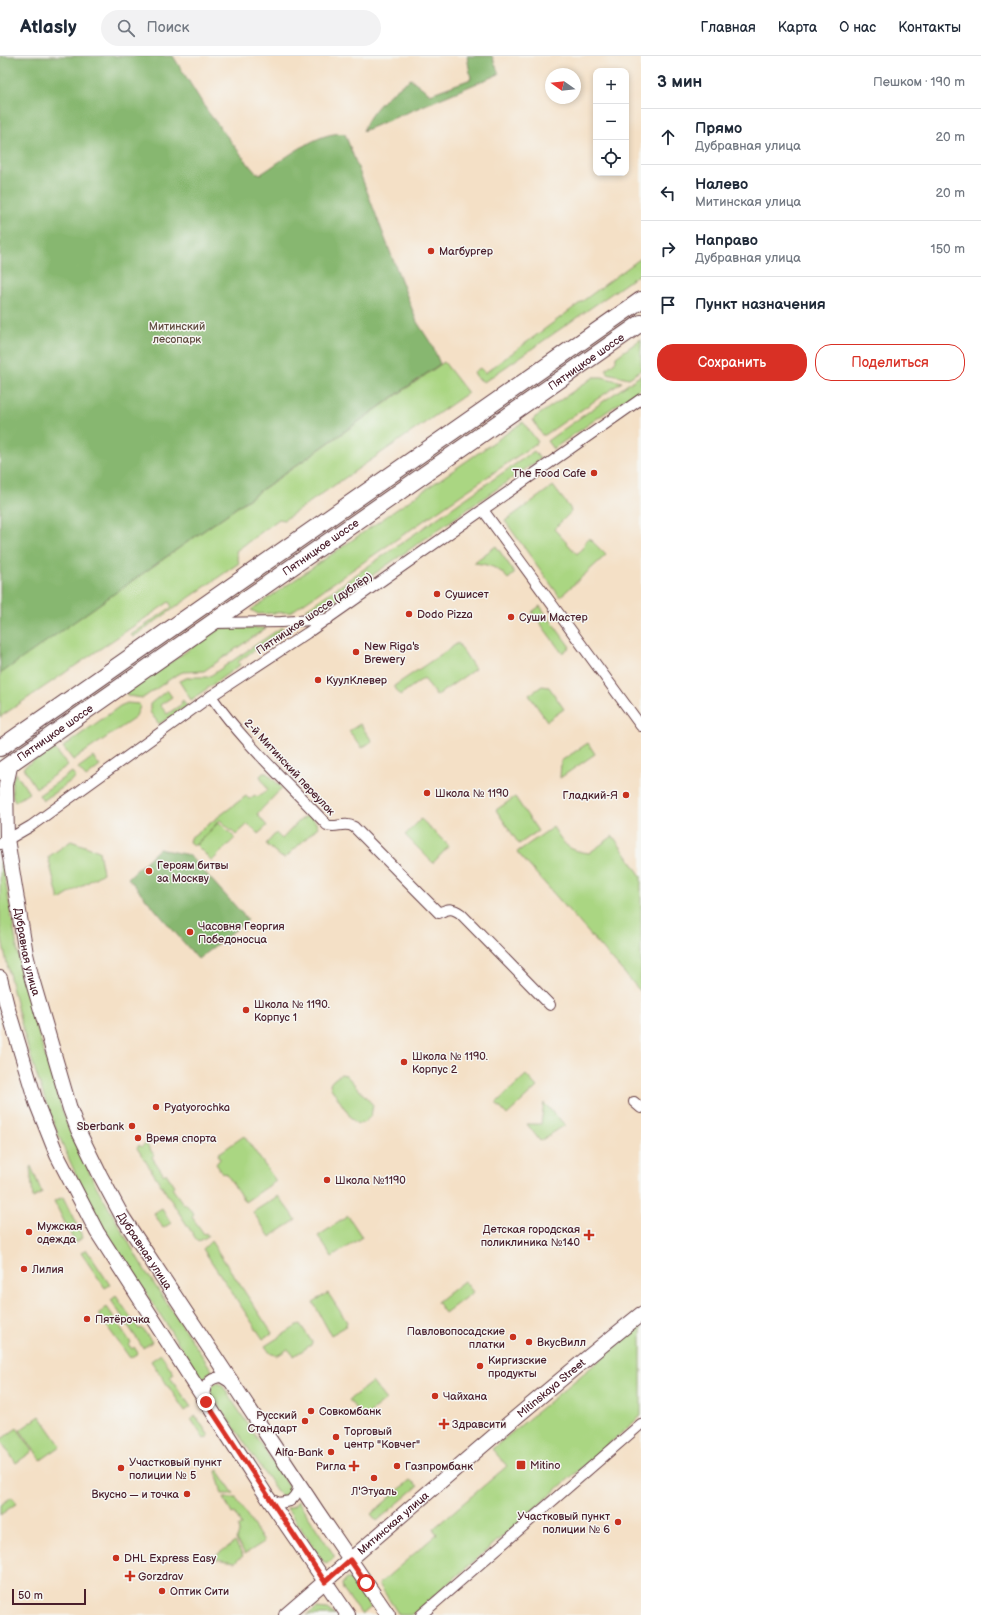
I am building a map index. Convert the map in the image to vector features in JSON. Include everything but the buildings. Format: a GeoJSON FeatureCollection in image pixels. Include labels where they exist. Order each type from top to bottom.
{"type":"FeatureCollection","features":[{"type":"Feature","properties":{"kind":"main road","name":"Пятницкое шоссе"},"geometry":{"type":"LineString","coordinates":[[0,748],[641,300]]}},
{"type":"Feature","properties":{"kind":"main road","name":"Пятницкое шоссе"},"geometry":{"type":"LineString","coordinates":[[0,771],[641,323]]}},
{"type":"Feature","properties":{"kind":"main road","name":"Дубравная улица"},"geometry":{"type":"LineString","coordinates":[[3,842],[6,785],[13,762]]}},
{"type":"Feature","properties":{"kind":"main road","name":"Дубравная улица"},"geometry":{"type":"LineString","coordinates":[[0,825],[26,954],[64,1092],[78,1130],[100,1175],[122,1216],[232,1384],[388,1615]]}},
{"type":"Feature","properties":{"kind":"main road"},"geometry":{"type":"LineString","coordinates":[[0,978],[30,1084],[60,1160],[97,1232],[268,1498],[348,1615]]}},
{"type":"Feature","properties":{"kind":"main road","name":"Mitinskaya Street"},"geometry":{"type":"LineString","coordinates":[[350,1560],[462,1462],[641,1314]]}},
{"type":"Feature","properties":{"kind":"main road","name":"Митинская улица"},"geometry":{"type":"LineString","coordinates":[[286,1615],[350,1560]]}},
{"type":"Feature","properties":{"kind":"street","name":"Пятницкое шоссе (дублёр)"},"geometry":{"type":"LineString","coordinates":[[3,842],[31,826],[211,696],[328,619],[641,399]]}},
{"type":"Feature","properties":{"kind":"street"},"geometry":{"type":"LineString","coordinates":[[483,510],[641,726]]}},
{"type":"Feature","properties":{"kind":"street"},"geometry":{"type":"LineString","coordinates":[[211,623],[281,622],[328,619]]}},
{"type":"Feature","properties":{"kind":"street","name":"2-й Митинский переулок"},"geometry":{"type":"LineString","coordinates":[[211,696],[268,763],[327,825],[331,826],[345,824],[354,827],[440,913],[448,909],[454,909],[461,914],[550,1005]]}},
{"type":"Feature","properties":{"kind":"street"},"geometry":{"type":"LineString","coordinates":[[205,1401],[204,1392],[206,1385],[212,1380],[221,1377],[229,1380],[232,1384]]}},
{"type":"Feature","properties":{"kind":"street"},"geometry":{"type":"LineString","coordinates":[[421,1615],[641,1424]]}},
{"type":"Feature","properties":{"kind":"street"},"geometry":{"type":"LineString","coordinates":[[268,1498],[279,1503],[290,1501],[298,1492],[297,1480]]}},
{"type":"Feature","properties":{"kind":"green space","name":"Митинский лесопарк"},"geometry":{"type":"Polygon","coordinates":[[[0,56],[173,56],[208,112],[255,172],[261,174],[290,154],[313,141],[324,136],[345,134],[417,322],[432,345],[440,364],[0,674],[0,56]]]}},
{"type":"Feature","properties":{"kind":"green space"},"geometry":{"type":"Polygon","coordinates":[[[467,56],[492,56],[499,74],[363,131],[366,123],[383,101],[411,79],[430,94],[471,79],[467,56]]]}},
{"type":"Feature","properties":{"kind":"green space"},"geometry":{"type":"Polygon","coordinates":[[[641,258],[641,273],[484,382],[477,378],[474,372],[480,368],[485,373],[641,258]]]}},
{"type":"Feature","properties":{"kind":"green space"},"geometry":{"type":"Polygon","coordinates":[[[641,339],[641,370],[629,378],[607,373],[606,369],[616,361],[616,357],[641,339]]]}},
{"type":"Feature","properties":{"kind":"green space"},"geometry":{"type":"Polygon","coordinates":[[[444,362],[468,393],[284,520],[279,519],[236,551],[239,563],[133,637],[131,635],[172,607],[169,602],[0,717],[0,674],[444,362]]]}},
{"type":"Feature","properties":{"kind":"green space"},"geometry":{"type":"Polygon","coordinates":[[[641,375],[641,388],[553,449],[547,441],[641,375]]]}},
{"type":"Feature","properties":{"kind":"green space"},"geometry":{"type":"Polygon","coordinates":[[[594,377],[602,377],[622,382],[545,435],[542,435],[533,420],[534,418],[594,377]]]}},
{"type":"Feature","properties":{"kind":"green space"},"geometry":{"type":"Polygon","coordinates":[[[523,422],[538,442],[291,612],[258,614],[251,610],[523,422]]]}},
{"type":"Feature","properties":{"kind":"green space"},"geometry":{"type":"Polygon","coordinates":[[[534,451],[540,459],[328,606],[305,610],[534,451]]]}},
{"type":"Feature","properties":{"kind":"green space"},"geometry":{"type":"Polygon","coordinates":[[[553,486],[570,508],[571,512],[554,529],[577,554],[589,538],[606,555],[560,597],[505,521],[553,486]]]}},
{"type":"Feature","properties":{"kind":"green space"},"geometry":{"type":"Polygon","coordinates":[[[496,546],[515,573],[508,579],[497,569],[483,564],[473,563],[496,546]]]}},
{"type":"Feature","properties":{"kind":"green space"},"geometry":{"type":"Polygon","coordinates":[[[540,606],[570,647],[562,653],[532,612],[540,606]]]}},
{"type":"Feature","properties":{"kind":"green space"},"geometry":{"type":"Polygon","coordinates":[[[282,627],[283,629],[238,662],[240,665],[191,700],[179,681],[189,677],[208,677],[282,627]]]}},
{"type":"Feature","properties":{"kind":"green space"},"geometry":{"type":"Polygon","coordinates":[[[220,628],[266,628],[204,671],[183,672],[176,675],[143,698],[128,696],[126,693],[220,628]]]}},
{"type":"Feature","properties":{"kind":"green space"},"geometry":{"type":"Polygon","coordinates":[[[458,643],[475,669],[436,696],[424,678],[400,695],[394,686],[458,643]]]}},
{"type":"Feature","properties":{"kind":"green space"},"geometry":{"type":"Polygon","coordinates":[[[542,686],[549,687],[564,709],[547,721],[529,695],[542,686]]]}},
{"type":"Feature","properties":{"kind":"green space"},"geometry":{"type":"Polygon","coordinates":[[[167,690],[172,697],[160,705],[167,714],[182,704],[181,702],[183,700],[187,706],[159,724],[150,712],[150,704],[167,690]]]}},
{"type":"Feature","properties":{"kind":"green space"},"geometry":{"type":"Polygon","coordinates":[[[127,703],[139,704],[140,707],[135,718],[73,760],[63,747],[120,706],[127,703]]]}},
{"type":"Feature","properties":{"kind":"green space"},"geometry":{"type":"Polygon","coordinates":[[[360,724],[372,741],[362,748],[349,731],[360,724]]]}},
{"type":"Feature","properties":{"kind":"green space"},"geometry":{"type":"Polygon","coordinates":[[[588,743],[595,754],[560,778],[561,761],[588,743]]]}},
{"type":"Feature","properties":{"kind":"green space"},"geometry":{"type":"Polygon","coordinates":[[[53,747],[68,765],[36,788],[23,768],[53,747]]]}},
{"type":"Feature","properties":{"kind":"green space"},"geometry":{"type":"Polygon","coordinates":[[[93,757],[100,766],[86,777],[78,768],[93,757]]]}},
{"type":"Feature","properties":{"kind":"green space"},"geometry":{"type":"Polygon","coordinates":[[[72,772],[76,777],[43,801],[39,795],[72,772]]]}},
{"type":"Feature","properties":{"kind":"green space"},"geometry":{"type":"Polygon","coordinates":[[[16,773],[29,793],[15,802],[12,788],[16,773]]]}},
{"type":"Feature","properties":{"kind":"green space"},"geometry":{"type":"Polygon","coordinates":[[[263,773],[267,773],[282,788],[257,814],[267,826],[258,834],[248,824],[236,835],[220,820],[194,846],[189,842],[190,838],[246,796],[249,799],[255,795],[257,797],[268,790],[260,776],[263,773]]]}},
{"type":"Feature","properties":{"kind":"green space"},"geometry":{"type":"Polygon","coordinates":[[[515,797],[538,831],[519,844],[496,810],[515,797]]]}},
{"type":"Feature","properties":{"kind":"green space"},"geometry":{"type":"Polygon","coordinates":[[[308,815],[315,821],[318,827],[285,858],[281,857],[266,844],[276,833],[282,839],[299,821],[308,815]]]}},
{"type":"Feature","properties":{"kind":"green space"},"geometry":{"type":"Polygon","coordinates":[[[421,819],[449,846],[433,863],[405,835],[421,819]]]}},
{"type":"Feature","properties":{"kind":"green space"},"geometry":{"type":"Polygon","coordinates":[[[219,822],[235,838],[212,861],[196,845],[219,822]]]}},
{"type":"Feature","properties":{"kind":"green space"},"geometry":{"type":"Polygon","coordinates":[[[553,827],[567,846],[581,852],[589,853],[613,836],[641,876],[641,992],[517,852],[553,827]]]}},
{"type":"Feature","properties":{"kind":"green space"},"geometry":{"type":"Polygon","coordinates":[[[71,841],[99,851],[103,873],[59,900],[48,857],[71,841]]]}},
{"type":"Feature","properties":{"kind":"green space"},"geometry":{"type":"Polygon","coordinates":[[[159,849],[189,855],[248,920],[198,959],[128,878],[159,849]]]}},
{"type":"Feature","properties":{"kind":"green space"},"geometry":{"type":"Polygon","coordinates":[[[0,862],[4,873],[23,982],[56,1092],[69,1129],[95,1184],[144,1269],[213,1372],[208,1373],[203,1381],[101,1223],[80,1182],[50,1112],[26,1039],[7,965],[0,928],[0,862]]]}},
{"type":"Feature","properties":{"kind":"green space"},"geometry":{"type":"Polygon","coordinates":[[[341,1074],[346,1075],[373,1105],[371,1116],[363,1123],[357,1124],[351,1118],[331,1088],[330,1084],[341,1074]]]}},
{"type":"Feature","properties":{"kind":"green space"},"geometry":{"type":"Polygon","coordinates":[[[526,1075],[537,1087],[507,1115],[496,1103],[526,1075]]]}},
{"type":"Feature","properties":{"kind":"green space"},"geometry":{"type":"Polygon","coordinates":[[[544,1103],[565,1125],[540,1141],[527,1124],[541,1124],[544,1103]]]}},
{"type":"Feature","properties":{"kind":"green space"},"geometry":{"type":"Polygon","coordinates":[[[244,1136],[276,1181],[245,1202],[226,1173],[223,1174],[216,1164],[220,1159],[218,1154],[244,1136]]]}},
{"type":"Feature","properties":{"kind":"green space"},"geometry":{"type":"Polygon","coordinates":[[[146,1143],[154,1155],[152,1157],[164,1175],[166,1173],[174,1186],[172,1188],[184,1205],[186,1204],[194,1215],[192,1217],[204,1234],[206,1233],[208,1236],[198,1242],[137,1148],[139,1145],[141,1147],[146,1143]]]}},
{"type":"Feature","properties":{"kind":"green space"},"geometry":{"type":"Polygon","coordinates":[[[31,1166],[42,1193],[33,1198],[30,1167],[31,1166]]]}},
{"type":"Feature","properties":{"kind":"green space"},"geometry":{"type":"Polygon","coordinates":[[[278,1196],[296,1220],[270,1237],[253,1212],[278,1196]]]}},
{"type":"Feature","properties":{"kind":"green space"},"geometry":{"type":"Polygon","coordinates":[[[63,1197],[81,1234],[82,1238],[75,1243],[54,1201],[63,1197]]]}},
{"type":"Feature","properties":{"kind":"green space"},"geometry":{"type":"Polygon","coordinates":[[[162,1208],[171,1223],[163,1228],[154,1213],[162,1208]]]}},
{"type":"Feature","properties":{"kind":"green space"},"geometry":{"type":"Polygon","coordinates":[[[348,1216],[362,1237],[332,1257],[318,1236],[348,1216]]]}},
{"type":"Feature","properties":{"kind":"green space"},"geometry":{"type":"Polygon","coordinates":[[[211,1241],[272,1333],[263,1339],[203,1249],[211,1241]]]}},
{"type":"Feature","properties":{"kind":"green space"},"geometry":{"type":"Polygon","coordinates":[[[86,1249],[110,1285],[105,1288],[81,1253],[86,1249]]]}},
{"type":"Feature","properties":{"kind":"green space"},"geometry":{"type":"Polygon","coordinates":[[[464,1281],[473,1292],[445,1313],[437,1302],[464,1281]]]}},
{"type":"Feature","properties":{"kind":"green space"},"geometry":{"type":"Polygon","coordinates":[[[328,1293],[347,1322],[345,1327],[331,1335],[313,1302],[328,1293]]]}},
{"type":"Feature","properties":{"kind":"green space"},"geometry":{"type":"Polygon","coordinates":[[[116,1296],[139,1329],[142,1328],[152,1342],[143,1348],[111,1300],[116,1296]]]}},
{"type":"Feature","properties":{"kind":"green space"},"geometry":{"type":"Polygon","coordinates":[[[107,1307],[131,1343],[129,1345],[132,1349],[134,1347],[138,1353],[130,1358],[98,1314],[107,1307]]]}},
{"type":"Feature","properties":{"kind":"green space"},"geometry":{"type":"Polygon","coordinates":[[[300,1324],[312,1342],[311,1345],[294,1356],[288,1349],[277,1356],[270,1353],[265,1346],[300,1324]]]}},
{"type":"Feature","properties":{"kind":"green space"},"geometry":{"type":"Polygon","coordinates":[[[641,1326],[641,1416],[412,1615],[399,1615],[379,1584],[437,1534],[433,1529],[507,1466],[492,1449],[641,1326]]]}},
{"type":"Feature","properties":{"kind":"green space"},"geometry":{"type":"Polygon","coordinates":[[[161,1354],[174,1374],[170,1377],[191,1407],[185,1411],[151,1361],[161,1354]]]}},
{"type":"Feature","properties":{"kind":"green space"},"geometry":{"type":"Polygon","coordinates":[[[372,1382],[386,1400],[363,1418],[349,1400],[372,1382]]]}},
{"type":"Feature","properties":{"kind":"green space"},"geometry":{"type":"Polygon","coordinates":[[[218,1383],[222,1385],[291,1490],[289,1497],[281,1497],[210,1392],[211,1387],[218,1383]]]}},
{"type":"Feature","properties":{"kind":"green space"},"geometry":{"type":"Polygon","coordinates":[[[40,1416],[61,1446],[41,1460],[20,1430],[40,1416]]]}},
{"type":"Feature","properties":{"kind":"green space"},"geometry":{"type":"Polygon","coordinates":[[[196,1416],[209,1436],[204,1439],[191,1419],[196,1416]]]}},
{"type":"Feature","properties":{"kind":"green space"},"geometry":{"type":"Polygon","coordinates":[[[17,1428],[33,1451],[16,1463],[0,1440],[17,1428]]]}},
{"type":"Feature","properties":{"kind":"green space"},"geometry":{"type":"Polygon","coordinates":[[[218,1470],[234,1494],[222,1494],[216,1471],[218,1470]]]}},
{"type":"Feature","properties":{"kind":"green space"},"geometry":{"type":"Polygon","coordinates":[[[410,1480],[418,1486],[377,1521],[371,1514],[410,1480]]]}},
{"type":"Feature","properties":{"kind":"green space"},"geometry":{"type":"Polygon","coordinates":[[[12,1497],[17,1503],[0,1515],[0,1505],[12,1497]]]}},
{"type":"Feature","properties":{"kind":"green space"},"geometry":{"type":"Polygon","coordinates":[[[224,1498],[236,1498],[264,1542],[245,1554],[236,1540],[239,1533],[238,1526],[241,1525],[235,1513],[232,1514],[224,1498]]]}},
{"type":"Feature","properties":{"kind":"green space"},"geometry":{"type":"Polygon","coordinates":[[[298,1501],[334,1555],[334,1558],[331,1561],[326,1563],[323,1561],[287,1508],[294,1506],[298,1501]]]}},
{"type":"Feature","properties":{"kind":"green space"},"geometry":{"type":"Polygon","coordinates":[[[235,1542],[243,1556],[235,1562],[215,1559],[215,1556],[235,1542]]]}},
{"type":"Feature","properties":{"kind":"green space"},"geometry":{"type":"Polygon","coordinates":[[[346,1579],[353,1580],[371,1607],[362,1615],[343,1590],[342,1584],[346,1579]]]}},
{"type":"Feature","properties":{"kind":"green space"},"geometry":{"type":"Polygon","coordinates":[[[317,1608],[327,1609],[335,1615],[307,1615],[317,1608]]]}},
{"type":"Feature","properties":{"kind":"place","name":"Магбургер"},"geometry":{"type":"Point","coordinates":[431,251]}},
{"type":"Feature","properties":{"kind":"place","name":"The Food Cafe"},"geometry":{"type":"Point","coordinates":[594,473]}},
{"type":"Feature","properties":{"kind":"place","name":"Сушисет"},"geometry":{"type":"Point","coordinates":[437,594]}},
{"type":"Feature","properties":{"kind":"place","name":"Dodo Pizza"},"geometry":{"type":"Point","coordinates":[409,614]}},
{"type":"Feature","properties":{"kind":"place","name":"Суши Мастер"},"geometry":{"type":"Point","coordinates":[511,617]}},
{"type":"Feature","properties":{"kind":"place","name":"New Riga's Brewery"},"geometry":{"type":"Point","coordinates":[356,652]}},
{"type":"Feature","properties":{"kind":"place","name":"КуулКлевер"},"geometry":{"type":"Point","coordinates":[318,680]}},
{"type":"Feature","properties":{"kind":"place","name":"Школа № 1190"},"geometry":{"type":"Point","coordinates":[427,793]}},
{"type":"Feature","properties":{"kind":"place","name":"Гладкий-Я"},"geometry":{"type":"Point","coordinates":[626,795]}},
{"type":"Feature","properties":{"kind":"place","name":"Героям битвы за Москву"},"geometry":{"type":"Point","coordinates":[149,871]}},
{"type":"Feature","properties":{"kind":"place","name":"Часовня Георгия Победоносца"},"geometry":{"type":"Point","coordinates":[190,932]}},
{"type":"Feature","properties":{"kind":"place","name":"Школа № 1190. Корпус 1"},"geometry":{"type":"Point","coordinates":[246,1010]}},
{"type":"Feature","properties":{"kind":"place","name":"Школа № 1190. Корпус 2"},"geometry":{"type":"Point","coordinates":[404,1062]}},
{"type":"Feature","properties":{"kind":"place","name":"Pyatyorochka"},"geometry":{"type":"Point","coordinates":[156,1107]}},
{"type":"Feature","properties":{"kind":"place","name":"Sberbank"},"geometry":{"type":"Point","coordinates":[132,1126]}},
{"type":"Feature","properties":{"kind":"place","name":"Время спорта"},"geometry":{"type":"Point","coordinates":[138,1138]}},
{"type":"Feature","properties":{"kind":"place","name":"Школа №1190"},"geometry":{"type":"Point","coordinates":[327,1180]}},
{"type":"Feature","properties":{"kind":"place","name":"Мужская одежда"},"geometry":{"type":"Point","coordinates":[29,1232]}},
{"type":"Feature","properties":{"kind":"place","name":"Детская городская поликлиника №140"},"geometry":{"type":"Point","coordinates":[589,1235]}},
{"type":"Feature","properties":{"kind":"place","name":"Лилия"},"geometry":{"type":"Point","coordinates":[24,1269]}},
{"type":"Feature","properties":{"kind":"place","name":"Пятёрочка"},"geometry":{"type":"Point","coordinates":[87,1319]}},
{"type":"Feature","properties":{"kind":"place","name":"Павловопосадские платки"},"geometry":{"type":"Point","coordinates":[513,1337]}},
{"type":"Feature","properties":{"kind":"place","name":"ВкусВилл"},"geometry":{"type":"Point","coordinates":[529,1342]}},
{"type":"Feature","properties":{"kind":"place","name":"Киргизские продукты"},"geometry":{"type":"Point","coordinates":[480,1366]}},
{"type":"Feature","properties":{"kind":"place","name":"Чайхана"},"geometry":{"type":"Point","coordinates":[435,1396]}},
{"type":"Feature","properties":{"kind":"place","name":"Совкомбанк"},"geometry":{"type":"Point","coordinates":[311,1411]}},
{"type":"Feature","properties":{"kind":"place","name":"Русский Стандарт"},"geometry":{"type":"Point","coordinates":[305,1421]}},
{"type":"Feature","properties":{"kind":"place","name":"Здравсити"},"geometry":{"type":"Point","coordinates":[444,1424]}},
{"type":"Feature","properties":{"kind":"place","name":"Торговый центр \"Ковчег\""},"geometry":{"type":"Point","coordinates":[336,1437]}},
{"type":"Feature","properties":{"kind":"place","name":"Alfa-Bank"},"geometry":{"type":"Point","coordinates":[331,1452]}},
{"type":"Feature","properties":{"kind":"place","name":"Mitino"},"geometry":{"type":"Point","coordinates":[521,1465]}},
{"type":"Feature","properties":{"kind":"place","name":"Ригла"},"geometry":{"type":"Point","coordinates":[354,1466]}},
{"type":"Feature","properties":{"kind":"place","name":"Газпромбанк"},"geometry":{"type":"Point","coordinates":[397,1466]}},
{"type":"Feature","properties":{"kind":"place","name":"Участковый пункт полиции № 5"},"geometry":{"type":"Point","coordinates":[121,1468]}},
{"type":"Feature","properties":{"kind":"place","name":"Л'Этуаль"},"geometry":{"type":"Point","coordinates":[374,1478]}},
{"type":"Feature","properties":{"kind":"place","name":"Вкусно — и точка"},"geometry":{"type":"Point","coordinates":[187,1494]}},
{"type":"Feature","properties":{"kind":"place","name":"Участковый пункт полиции № 6"},"geometry":{"type":"Point","coordinates":[618,1522]}},
{"type":"Feature","properties":{"kind":"place","name":"DHL Express Easy"},"geometry":{"type":"Point","coordinates":[116,1558]}},
{"type":"Feature","properties":{"kind":"place","name":"Gorzdrav"},"geometry":{"type":"Point","coordinates":[130,1576]}},
{"type":"Feature","properties":{"kind":"place","name":"Оптик Сити"},"geometry":{"type":"Point","coordinates":[162,1591]}},
{"type":"Feature","properties":{"kind":"route"},"geometry":{"type":"LineString","coordinates":[[206,1402],[268,1498],[325,1582],[350,1560],[366,1583]]}}]}
